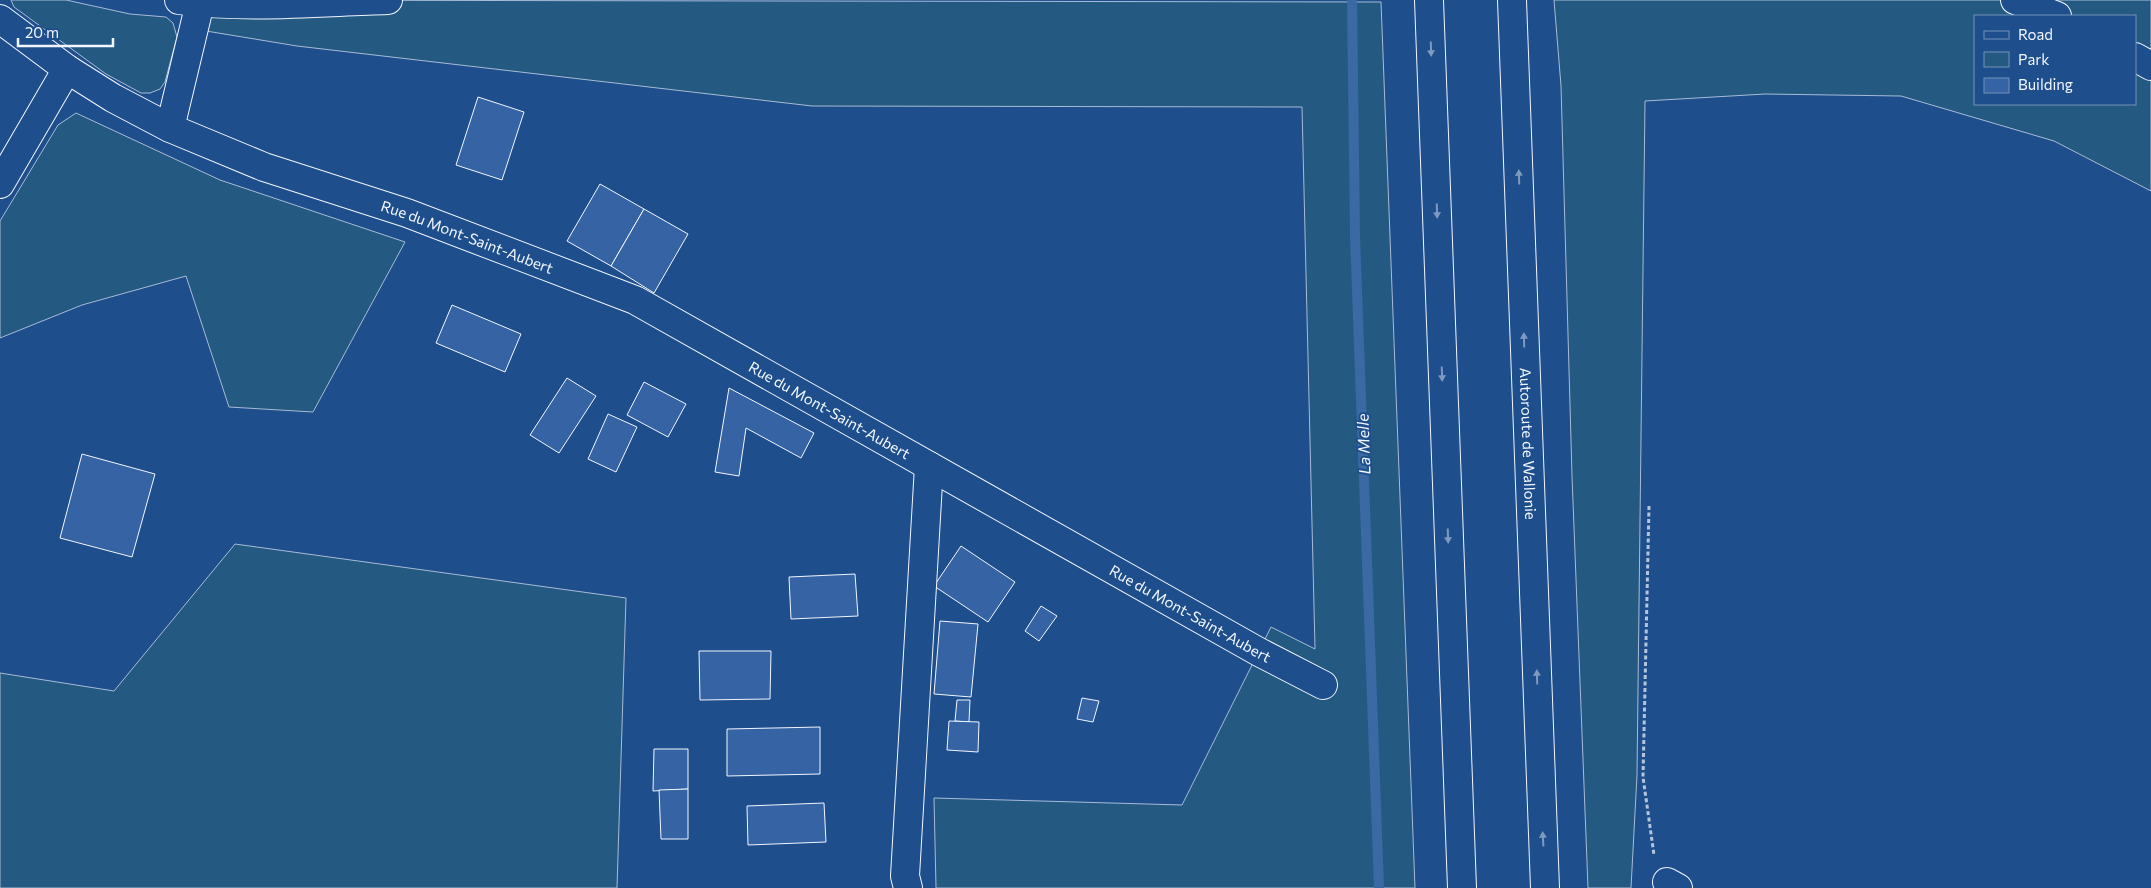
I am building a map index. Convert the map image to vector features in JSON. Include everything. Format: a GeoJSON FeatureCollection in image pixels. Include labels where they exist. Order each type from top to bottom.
{"type":"FeatureCollection","features":[{"type":"Feature","properties":{"kind":"main road"},"geometry":{"type":"LineString","coordinates":[[170,128],[190,1],[263,4],[388,0]]}},
{"type":"Feature","properties":{"kind":"main road"},"geometry":{"type":"LineString","coordinates":[[1429,0],[1462,888]]}},
{"type":"Feature","properties":{"kind":"main road","name":"Autoroute de Wallonie"},"geometry":{"type":"LineString","coordinates":[[1512,0],[1545,888]]}},
{"type":"Feature","properties":{"kind":"main road"},"geometry":{"type":"LineString","coordinates":[[2015,0],[2054,15]]}},
{"type":"Feature","properties":{"kind":"main road","name":"Rue du Mont-Saint-Aubert"},"geometry":{"type":"LineString","coordinates":[[0,19],[67,69],[113,98],[170,128],[264,167],[407,213],[635,300],[1259,652],[1323,685]]}},
{"type":"Feature","properties":{"kind":"main road"},"geometry":{"type":"LineString","coordinates":[[2136,58],[2151,66]]}},
{"type":"Feature","properties":{"kind":"main road"},"geometry":{"type":"LineString","coordinates":[[0,184],[67,69]]}},
{"type":"Feature","properties":{"kind":"main road","name":"Rue du Mont-Saint-Aubert"},"geometry":{"type":"LineString","coordinates":[[908,888],[905,876],[929,466]]}},
{"type":"Feature","properties":{"kind":"path"},"geometry":{"type":"LineString","coordinates":[[1649,506],[1643,777],[1652,851],[1673,885]]}},
{"type":"Feature","properties":{"kind":"green space"},"geometry":{"type":"Polygon","coordinates":[[[11,0],[66,0],[130,14],[166,17],[173,23],[177,37],[165,82],[160,89],[150,93],[141,93],[106,74],[14,7],[11,0]]]}},
{"type":"Feature","properties":{"kind":"green space"},"geometry":{"type":"Polygon","coordinates":[[[185,0],[1381,2],[1415,888],[936,888],[934,798],[1182,805],[1271,627],[1315,649],[1302,107],[812,106],[297,46],[200,30],[185,0]]]}},
{"type":"Feature","properties":{"kind":"green space"},"geometry":{"type":"Polygon","coordinates":[[[1554,0],[2151,0],[2151,191],[2054,141],[1901,96],[1765,94],[1645,101],[1637,775],[1631,888],[1588,888],[1572,476],[1561,86],[1554,0]]]}},
{"type":"Feature","properties":{"kind":"green space"},"geometry":{"type":"Polygon","coordinates":[[[76,113],[220,180],[405,242],[313,412],[229,407],[186,276],[82,305],[0,338],[0,221],[58,125],[76,113]]]}},
{"type":"Feature","properties":{"kind":"green space"},"geometry":{"type":"Polygon","coordinates":[[[235,544],[626,598],[617,888],[0,888],[0,673],[114,691],[235,544]]]}},
{"type":"Feature","properties":{"kind":"building"},"geometry":{"type":"Polygon","coordinates":[[[478,97],[524,112],[502,180],[456,165],[478,97]]]}},
{"type":"Feature","properties":{"kind":"building"},"geometry":{"type":"Polygon","coordinates":[[[600,184],[644,209],[611,266],[567,241],[600,184]]]}},
{"type":"Feature","properties":{"kind":"building"},"geometry":{"type":"Polygon","coordinates":[[[644,209],[688,234],[654,293],[611,266],[644,209]]]}},
{"type":"Feature","properties":{"kind":"building"},"geometry":{"type":"Polygon","coordinates":[[[452,305],[521,334],[505,372],[436,343],[452,305]]]}},
{"type":"Feature","properties":{"kind":"building"},"geometry":{"type":"Polygon","coordinates":[[[567,378],[596,396],[559,453],[530,435],[567,378]]]}},
{"type":"Feature","properties":{"kind":"building"},"geometry":{"type":"Polygon","coordinates":[[[644,382],[686,404],[668,437],[627,415],[644,382]]]}},
{"type":"Feature","properties":{"kind":"building"},"geometry":{"type":"Polygon","coordinates":[[[729,388],[814,433],[801,458],[746,428],[739,476],[715,472],[729,388]]]}},
{"type":"Feature","properties":{"kind":"building"},"geometry":{"type":"Polygon","coordinates":[[[608,414],[637,427],[616,472],[588,459],[608,414]]]}},
{"type":"Feature","properties":{"kind":"building"},"geometry":{"type":"Polygon","coordinates":[[[82,454],[155,474],[132,557],[60,538],[82,454]]]}},
{"type":"Feature","properties":{"kind":"building"},"geometry":{"type":"Polygon","coordinates":[[[961,546],[1015,582],[988,622],[934,586],[961,546]]]}},
{"type":"Feature","properties":{"kind":"building"},"geometry":{"type":"Polygon","coordinates":[[[855,574],[858,616],[791,619],[789,577],[855,574]]]}},
{"type":"Feature","properties":{"kind":"building"},"geometry":{"type":"Polygon","coordinates":[[[1041,606],[1057,616],[1039,641],[1025,631],[1041,606]]]}},
{"type":"Feature","properties":{"kind":"building"},"geometry":{"type":"Polygon","coordinates":[[[940,621],[978,624],[971,697],[934,694],[940,621]]]}},
{"type":"Feature","properties":{"kind":"building"},"geometry":{"type":"Polygon","coordinates":[[[699,651],[771,651],[770,699],[700,700],[699,651]]]}},
{"type":"Feature","properties":{"kind":"building"},"geometry":{"type":"Polygon","coordinates":[[[1082,698],[1099,701],[1093,722],[1077,719],[1082,698]]]}},
{"type":"Feature","properties":{"kind":"building"},"geometry":{"type":"Polygon","coordinates":[[[957,700],[970,700],[969,722],[955,721],[957,700]]]}},
{"type":"Feature","properties":{"kind":"building"},"geometry":{"type":"Polygon","coordinates":[[[949,721],[979,722],[978,752],[947,750],[949,721]]]}},
{"type":"Feature","properties":{"kind":"building"},"geometry":{"type":"Polygon","coordinates":[[[820,727],[820,774],[727,776],[727,729],[820,727]]]}},
{"type":"Feature","properties":{"kind":"building"},"geometry":{"type":"Polygon","coordinates":[[[654,749],[688,749],[688,789],[653,791],[654,749]]]}},
{"type":"Feature","properties":{"kind":"building"},"geometry":{"type":"Polygon","coordinates":[[[688,789],[688,839],[661,839],[659,790],[688,789]]]}},
{"type":"Feature","properties":{"kind":"building"},"geometry":{"type":"Polygon","coordinates":[[[824,803],[826,842],[748,845],[747,806],[824,803]]]}},
{"type":"Feature","properties":{"kind":"waterway","name":"La Melle"},"geometry":{"type":"LineString","coordinates":[[1352,0],[1355,236],[1379,888]]}}]}
